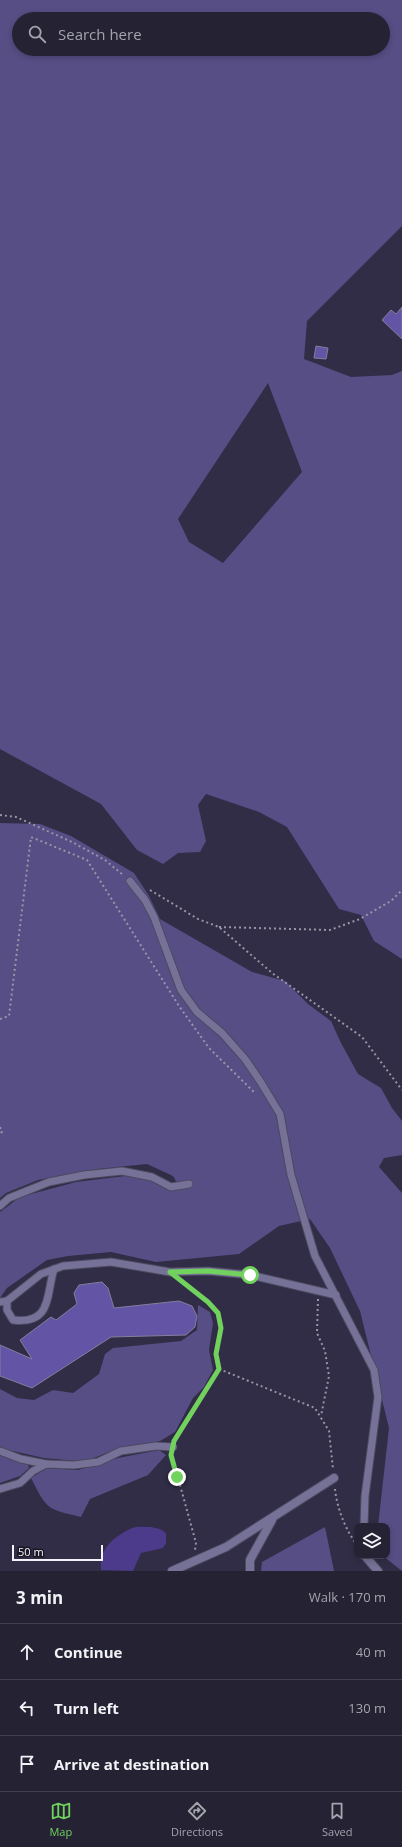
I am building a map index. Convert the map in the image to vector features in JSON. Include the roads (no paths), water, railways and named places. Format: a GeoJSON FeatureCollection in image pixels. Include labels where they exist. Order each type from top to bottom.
{"type":"FeatureCollection","features":[{"type":"Feature","properties":{"kind":"street"},"geometry":{"type":"LineString","coordinates":[[172,1571],[226,1547],[273,1518],[312,1490],[334,1478]]}},
{"type":"Feature","properties":{"kind":"street"},"geometry":{"type":"LineString","coordinates":[[250,1571],[250,1560],[273,1518]]}},
{"type":"Feature","properties":{"kind":"street"},"geometry":{"type":"LineString","coordinates":[[368,1559],[378,1571]]}},
{"type":"Feature","properties":{"kind":"lane"},"geometry":{"type":"LineString","coordinates":[[130,881],[145,900],[154,917],[181,990],[197,1012],[222,1033],[245,1059],[280,1114],[291,1175],[313,1248],[374,1370],[378,1397],[365,1496],[364,1523]]}},
{"type":"Feature","properties":{"kind":"lane"},"geometry":{"type":"LineString","coordinates":[[0,1200],[9,1198],[49,1182],[84,1175],[122,1171],[152,1176],[171,1187],[189,1184]]}},
{"type":"Feature","properties":{"kind":"lane"},"geometry":{"type":"LineString","coordinates":[[0,1206],[9,1198]]}},
{"type":"Feature","properties":{"kind":"lane"},"geometry":{"type":"LineString","coordinates":[[54,1269],[50,1282],[48,1305],[39,1316],[26,1322],[13,1320],[4,1302],[41,1274],[54,1269],[63,1266],[111,1262],[170,1272],[208,1271],[250,1275],[336,1295]]}},
{"type":"Feature","properties":{"kind":"lane"},"geometry":{"type":"LineString","coordinates":[[0,1451],[21,1459],[46,1464],[74,1465],[98,1462],[121,1451],[156,1446],[173,1448]]}},
{"type":"Feature","properties":{"kind":"lane"},"geometry":{"type":"LineString","coordinates":[[0,1489],[20,1483],[33,1471],[46,1464]]}}]}
